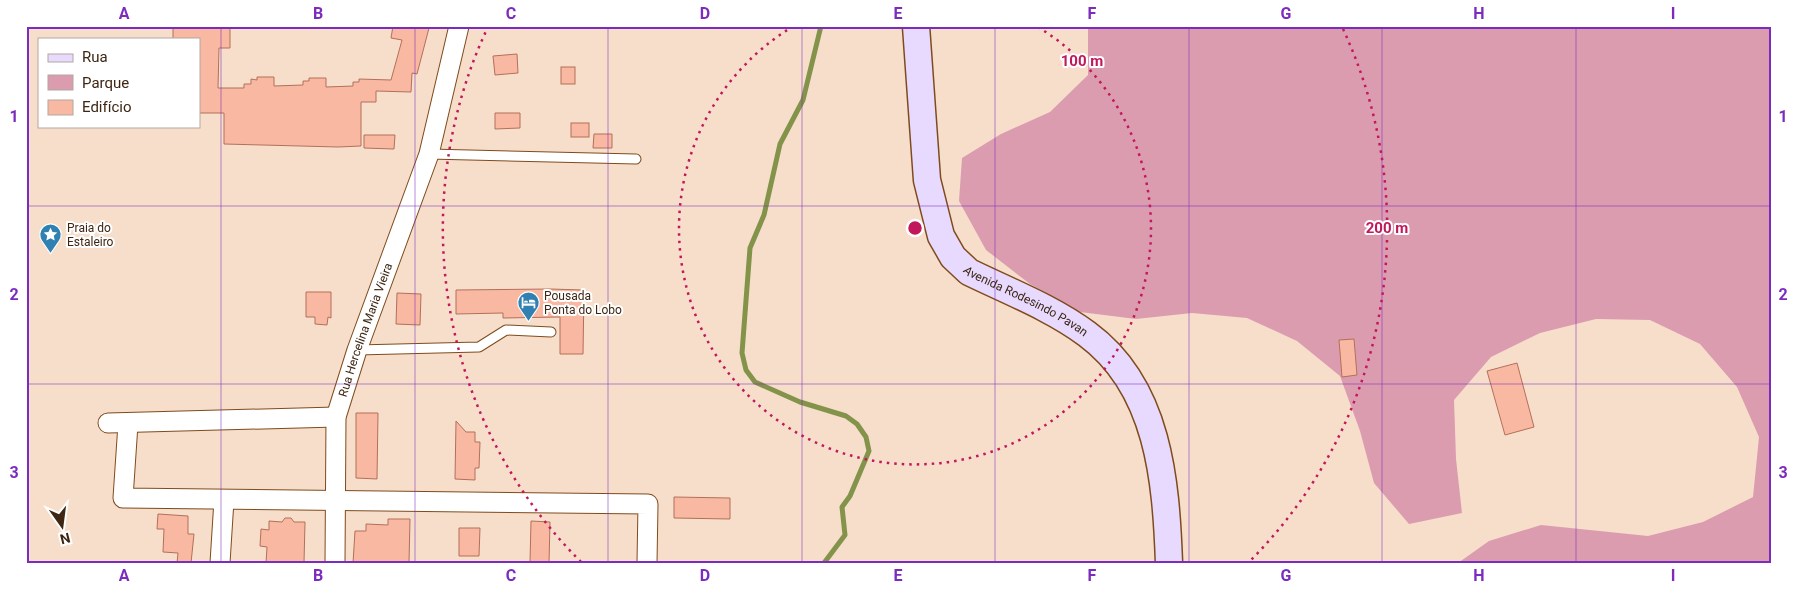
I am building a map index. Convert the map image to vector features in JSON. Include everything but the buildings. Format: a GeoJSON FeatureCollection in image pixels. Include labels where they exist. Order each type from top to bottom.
{"type":"FeatureCollection","features":[{"type":"Feature","properties":{"kind":"main road","name":"Avenida Rodesindo Pavan"},"geometry":{"type":"LineString","coordinates":[[916,26],[928,180],[941,236],[953,257],[969,272],[1086,334],[1107,351],[1132,385],[1152,428],[1163,474],[1169,563]]}},
{"type":"Feature","properties":{"kind":"street","name":"Rua Hercelina Maria Vieira"},"geometry":{"type":"LineString","coordinates":[[335,563],[336,417],[357,350],[429,154],[459,26]]}},
{"type":"Feature","properties":{"kind":"street"},"geometry":{"type":"LineString","coordinates":[[108,423],[128,424],[336,417]]}},
{"type":"Feature","properties":{"kind":"street"},"geometry":{"type":"LineString","coordinates":[[128,424],[123,498],[648,504],[647,563]]}},
{"type":"Feature","properties":{"kind":"street"},"geometry":{"type":"LineString","coordinates":[[220,563],[224,500]]}},
{"type":"Feature","properties":{"kind":"lane"},"geometry":{"type":"LineString","coordinates":[[429,154],[636,159]]}},
{"type":"Feature","properties":{"kind":"lane"},"geometry":{"type":"LineString","coordinates":[[357,350],[478,347],[486,345],[506,330],[551,332]]}},
{"type":"Feature","properties":{"kind":"green space"},"geometry":{"type":"Polygon","coordinates":[[[1088,26],[1771,26],[1771,563],[1458,563],[1489,541],[1541,525],[1648,536],[1703,522],[1753,497],[1759,437],[1737,387],[1700,344],[1650,320],[1596,319],[1540,333],[1491,357],[1454,400],[1456,459],[1462,513],[1409,524],[1374,483],[1360,431],[1340,376],[1297,341],[1247,318],[1192,313],[1136,319],[1080,312],[1030,284],[986,250],[959,201],[962,158],[1001,134],[1050,112],[1088,75],[1088,26]]]}},
{"type":"Feature","properties":{"kind":"waterway"},"geometry":{"type":"LineString","coordinates":[[821,26],[803,100],[780,144],[764,215],[750,248],[742,353],[746,370],[755,382],[800,402],[846,416],[857,424],[866,437],[869,451],[850,496],[842,507],[845,535],[824,563]]}},
{"type":"Feature","properties":{"kind":"place","name":"Praia do Estaleiro"},"geometry":{"type":"Point","coordinates":[51,254]}},
{"type":"Feature","properties":{"kind":"place","name":"Pousada Ponta do Lobo"},"geometry":{"type":"Point","coordinates":[528,322]}}]}
